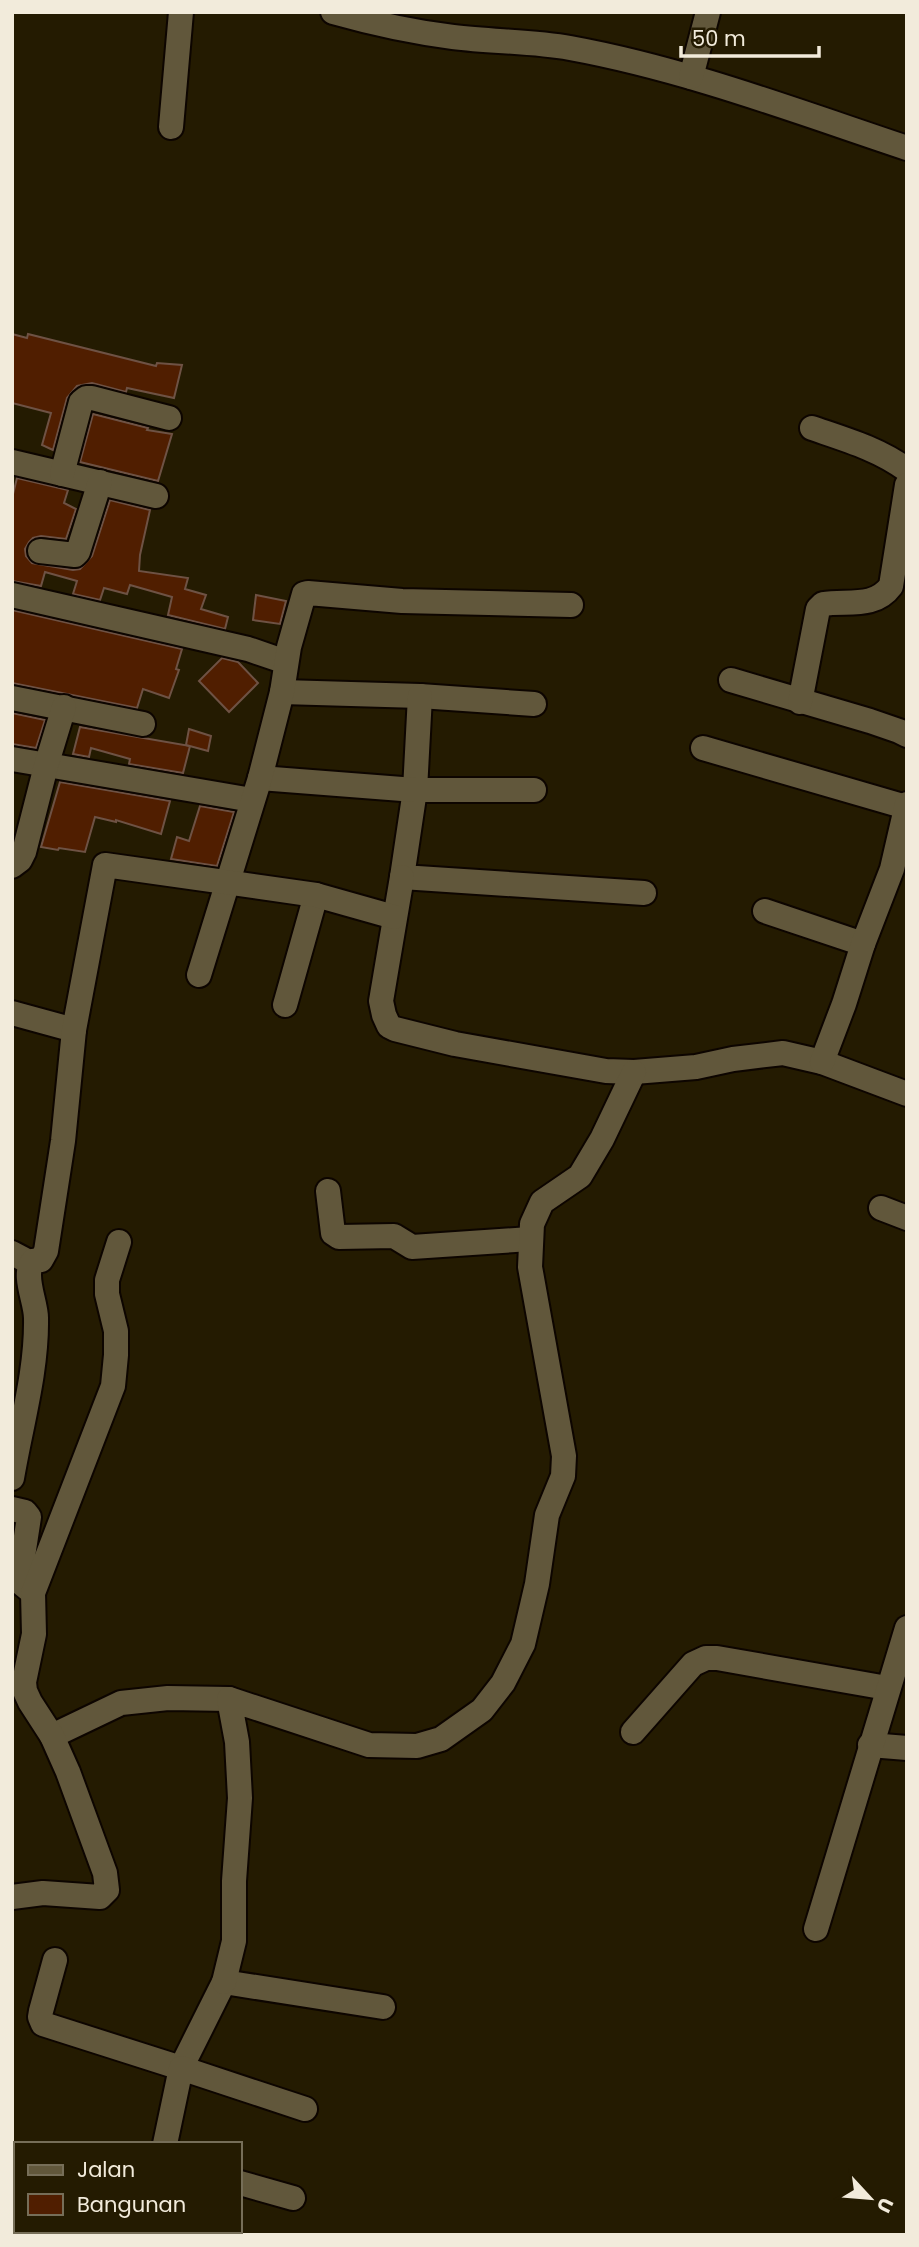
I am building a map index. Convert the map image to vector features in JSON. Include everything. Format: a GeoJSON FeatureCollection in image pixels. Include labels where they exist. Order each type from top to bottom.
{"type":"FeatureCollection","features":[{"type":"Feature","properties":{"kind":"street"},"geometry":{"type":"LineString","coordinates":[[171,127],[181,12]]}},
{"type":"Feature","properties":{"kind":"street"},"geometry":{"type":"LineString","coordinates":[[333,12],[372,18],[452,37],[568,48],[691,77],[907,148]]}},
{"type":"Feature","properties":{"kind":"street"},"geometry":{"type":"LineString","coordinates":[[691,77],[708,12]]}},
{"type":"Feature","properties":{"kind":"street"},"geometry":{"type":"LineString","coordinates":[[62,474],[81,401],[86,398],[169,418]]}},
{"type":"Feature","properties":{"kind":"street"},"geometry":{"type":"LineString","coordinates":[[812,428],[854,442],[907,470]]}},
{"type":"Feature","properties":{"kind":"street"},"geometry":{"type":"LineString","coordinates":[[12,462],[156,496]]}},
{"type":"Feature","properties":{"kind":"street"},"geometry":{"type":"LineString","coordinates":[[40,551],[69,555],[78,552],[100,482]]}},
{"type":"Feature","properties":{"kind":"street"},"geometry":{"type":"LineString","coordinates":[[800,702],[818,609],[823,604],[832,602],[861,603],[873,600],[891,586],[907,485]]}},
{"type":"Feature","properties":{"kind":"street"},"geometry":{"type":"LineString","coordinates":[[199,975],[256,789],[304,594],[402,601],[571,606]]}},
{"type":"Feature","properties":{"kind":"street"},"geometry":{"type":"LineString","coordinates":[[12,595],[248,649],[286,662]]}},
{"type":"Feature","properties":{"kind":"street"},"geometry":{"type":"LineString","coordinates":[[731,680],[870,721],[907,735]]}},
{"type":"Feature","properties":{"kind":"street"},"geometry":{"type":"LineString","coordinates":[[282,692],[420,695],[534,704]]}},
{"type":"Feature","properties":{"kind":"street"},"geometry":{"type":"LineString","coordinates":[[420,695],[415,790],[381,1001],[389,1026],[395,1030],[455,1044],[606,1071],[634,1072],[696,1067],[783,1053],[821,1062],[907,1094]]}},
{"type":"Feature","properties":{"kind":"street"},"geometry":{"type":"LineString","coordinates":[[12,698],[143,724]]}},
{"type":"Feature","properties":{"kind":"street"},"geometry":{"type":"LineString","coordinates":[[12,866],[20,860],[24,852],[64,707]]}},
{"type":"Feature","properties":{"kind":"street"},"geometry":{"type":"LineString","coordinates":[[703,748],[906,805],[892,869],[821,1062]]}},
{"type":"Feature","properties":{"kind":"street"},"geometry":{"type":"LineString","coordinates":[[12,759],[46,766],[256,789],[534,790]]}},
{"type":"Feature","properties":{"kind":"street"},"geometry":{"type":"LineString","coordinates":[[22,1258],[41,1260],[46,1251],[63,1142],[74,1030],[105,865],[316,895],[394,917]]}},
{"type":"Feature","properties":{"kind":"street"},"geometry":{"type":"LineString","coordinates":[[402,877],[644,893]]}},
{"type":"Feature","properties":{"kind":"street"},"geometry":{"type":"LineString","coordinates":[[285,1005],[316,895]]}},
{"type":"Feature","properties":{"kind":"street"},"geometry":{"type":"LineString","coordinates":[[765,911],[863,944]]}},
{"type":"Feature","properties":{"kind":"street"},"geometry":{"type":"LineString","coordinates":[[12,1013],[74,1030]]}},
{"type":"Feature","properties":{"kind":"street"},"geometry":{"type":"LineString","coordinates":[[52,1736],[121,1703],[168,1698],[229,1699],[369,1745],[417,1746],[441,1739],[482,1710],[503,1683],[523,1644],[537,1584],[547,1514],[563,1476],[564,1457],[530,1267],[532,1224],[542,1202],[580,1175],[602,1139],[634,1072]]}},
{"type":"Feature","properties":{"kind":"street"},"geometry":{"type":"LineString","coordinates":[[328,1191],[333,1233],[339,1237],[394,1236],[412,1247],[530,1239]]}},
{"type":"Feature","properties":{"kind":"street"},"geometry":{"type":"LineString","coordinates":[[881,1208],[907,1218]]}},
{"type":"Feature","properties":{"kind":"street"},"geometry":{"type":"LineString","coordinates":[[12,1897],[43,1894],[100,1898],[107,1890],[105,1873],[52,1736],[25,1691],[24,1682],[34,1634],[33,1593],[113,1386],[116,1331],[107,1294],[107,1280],[118,1242]]}},
{"type":"Feature","properties":{"kind":"street"},"geometry":{"type":"LineString","coordinates":[[12,1478],[34,1363],[36,1318],[28,1271],[22,1258]]}},
{"type":"Feature","properties":{"kind":"street"},"geometry":{"type":"LineString","coordinates":[[12,1509],[25,1512],[29,1517],[20,1576],[22,1584],[33,1593]]}},
{"type":"Feature","properties":{"kind":"street"},"geometry":{"type":"LineString","coordinates":[[816,1929],[907,1628]]}},
{"type":"Feature","properties":{"kind":"street"},"geometry":{"type":"LineString","coordinates":[[633,1732],[693,1664],[706,1658],[887,1688]]}},
{"type":"Feature","properties":{"kind":"street"},"geometry":{"type":"LineString","coordinates":[[165,2142],[181,2068],[223,1982],[234,1941],[234,1881],[240,1798],[237,1742],[229,1699]]}},
{"type":"Feature","properties":{"kind":"street"},"geometry":{"type":"LineString","coordinates":[[870,1745],[907,1748]]}},
{"type":"Feature","properties":{"kind":"street"},"geometry":{"type":"LineString","coordinates":[[54,1960],[41,2011],[43,2024],[305,2109]]}},
{"type":"Feature","properties":{"kind":"street"},"geometry":{"type":"LineString","coordinates":[[223,1982],[383,2007]]}},
{"type":"Feature","properties":{"kind":"street"},"geometry":{"type":"LineString","coordinates":[[242,2184],[293,2198]]}},
{"type":"Feature","properties":{"kind":"building"},"geometry":{"type":"Polygon","coordinates":[[[12,334],[27,338],[28,334],[156,366],[157,363],[182,365],[174,398],[127,388],[126,392],[92,383],[77,386],[67,398],[53,450],[42,445],[51,413],[12,403],[12,334]]]}},
{"type":"Feature","properties":{"kind":"building"},"geometry":{"type":"Polygon","coordinates":[[[93,414],[148,428],[147,430],[172,434],[158,481],[80,462],[93,414]]]}},
{"type":"Feature","properties":{"kind":"building"},"geometry":{"type":"Polygon","coordinates":[[[17,478],[68,490],[64,503],[76,509],[66,539],[41,536],[29,542],[25,549],[26,556],[32,563],[80,569],[92,556],[110,500],[150,510],[139,571],[188,578],[185,589],[206,595],[201,609],[228,617],[225,629],[168,615],[172,597],[130,585],[127,594],[104,588],[100,600],[73,594],[77,581],[45,572],[41,586],[12,581],[12,498],[17,478]]]}},
{"type":"Feature","properties":{"kind":"building"},"geometry":{"type":"Polygon","coordinates":[[[256,595],[286,601],[280,624],[253,620],[256,595]]]}},
{"type":"Feature","properties":{"kind":"building"},"geometry":{"type":"Polygon","coordinates":[[[12,610],[182,649],[176,669],[179,670],[169,698],[143,689],[137,708],[12,683],[12,610]]]}},
{"type":"Feature","properties":{"kind":"building"},"geometry":{"type":"Polygon","coordinates":[[[222,658],[238,662],[258,683],[229,712],[199,681],[222,658]]]}},
{"type":"Feature","properties":{"kind":"building"},"geometry":{"type":"Polygon","coordinates":[[[12,713],[45,720],[36,748],[12,744],[12,713]]]}},
{"type":"Feature","properties":{"kind":"building"},"geometry":{"type":"Polygon","coordinates":[[[80,727],[190,746],[183,773],[129,764],[130,759],[91,748],[89,757],[73,754],[80,727]]]}},
{"type":"Feature","properties":{"kind":"building"},"geometry":{"type":"Polygon","coordinates":[[[189,729],[211,736],[208,751],[186,745],[189,729]]]}},
{"type":"Feature","properties":{"kind":"building"},"geometry":{"type":"Polygon","coordinates":[[[60,782],[170,801],[161,834],[116,820],[95,817],[85,852],[41,847],[60,782]]]}},
{"type":"Feature","properties":{"kind":"building"},"geometry":{"type":"Polygon","coordinates":[[[200,806],[234,812],[217,866],[171,859],[177,837],[189,841],[200,806]]]}}]}
